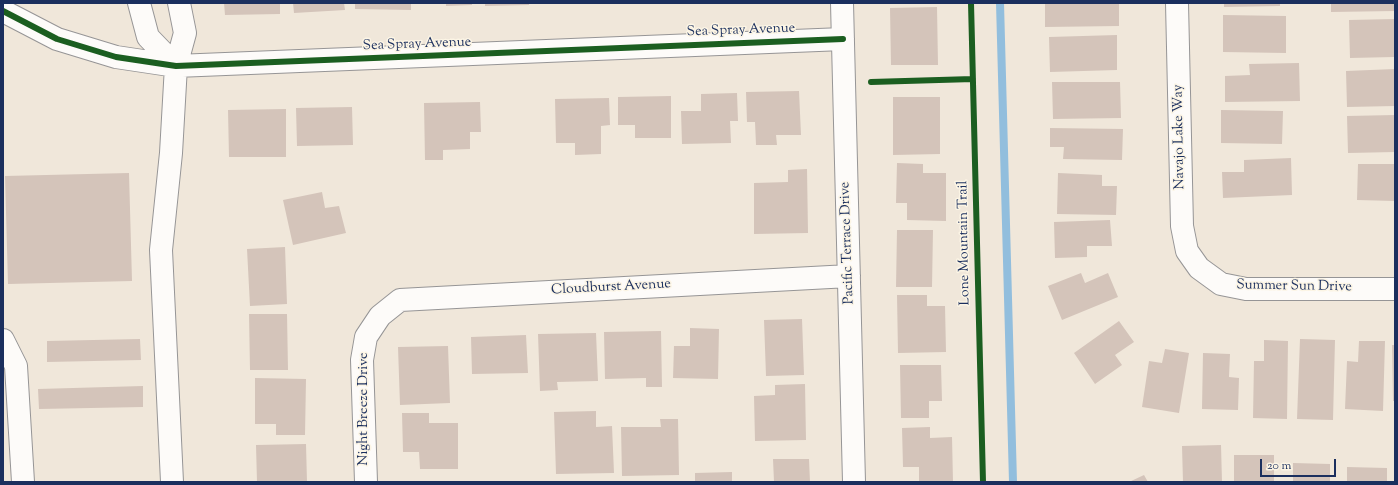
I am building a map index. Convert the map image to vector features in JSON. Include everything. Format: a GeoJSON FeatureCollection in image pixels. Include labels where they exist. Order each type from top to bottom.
{"type":"FeatureCollection","features":[{"type":"Feature","properties":{"kind":"street"},"geometry":{"type":"LineString","coordinates":[[139,3],[148,37],[176,66]]}},
{"type":"Feature","properties":{"kind":"street"},"geometry":{"type":"LineString","coordinates":[[172,482],[161,250],[171,153],[176,66],[185,33],[179,3]]}},
{"type":"Feature","properties":{"kind":"street","name":"Pacific Terrace Drive"},"geometry":{"type":"LineString","coordinates":[[842,3],[854,482]]}},
{"type":"Feature","properties":{"kind":"street","name":"Navajo Lake Way"},"geometry":{"type":"LineString","coordinates":[[1178,3],[1182,226],[1187,251],[1199,268]]}},
{"type":"Feature","properties":{"kind":"street","name":"Sea Spray Avenue"},"geometry":{"type":"LineString","coordinates":[[3,12],[57,39],[116,57],[176,66],[843,38]]}},
{"type":"Feature","properties":{"kind":"street","name":"Summer Sun Drive"},"geometry":{"type":"LineString","coordinates":[[1199,268],[1221,284],[1246,289],[1395,289]]}},
{"type":"Feature","properties":{"kind":"street","name":"Cloudburst Avenue"},"geometry":{"type":"LineString","coordinates":[[380,316],[400,300],[849,276]]}},
{"type":"Feature","properties":{"kind":"street","name":"Night Breeze Drive"},"geometry":{"type":"LineString","coordinates":[[366,482],[362,360],[366,337],[380,316]]}},
{"type":"Feature","properties":{"kind":"street"},"geometry":{"type":"LineString","coordinates":[[3,340],[16,366],[23,482]]}},
{"type":"Feature","properties":{"kind":"building"},"geometry":{"type":"Polygon","coordinates":[[[224,3],[280,3],[280,14],[225,15],[224,3]]]}},
{"type":"Feature","properties":{"kind":"building"},"geometry":{"type":"Polygon","coordinates":[[[293,3],[344,3],[345,10],[294,13],[293,3]]]}},
{"type":"Feature","properties":{"kind":"building"},"geometry":{"type":"Polygon","coordinates":[[[355,3],[411,3],[411,10],[355,9],[355,3]]]}},
{"type":"Feature","properties":{"kind":"building"},"geometry":{"type":"Polygon","coordinates":[[[446,3],[472,3],[472,5],[446,6],[446,3]]]}},
{"type":"Feature","properties":{"kind":"building"},"geometry":{"type":"Polygon","coordinates":[[[485,3],[529,3],[529,5],[485,6],[485,3]]]}},
{"type":"Feature","properties":{"kind":"building"},"geometry":{"type":"Polygon","coordinates":[[[1045,3],[1119,3],[1119,26],[1045,27],[1045,3]]]}},
{"type":"Feature","properties":{"kind":"building"},"geometry":{"type":"Polygon","coordinates":[[[1224,3],[1280,3],[1280,6],[1224,7],[1224,3]]]}},
{"type":"Feature","properties":{"kind":"building"},"geometry":{"type":"Polygon","coordinates":[[[1331,3],[1395,3],[1395,11],[1331,12],[1331,3]]]}},
{"type":"Feature","properties":{"kind":"building"},"geometry":{"type":"Polygon","coordinates":[[[937,7],[938,65],[891,65],[890,8],[937,7]]]}},
{"type":"Feature","properties":{"kind":"building"},"geometry":{"type":"Polygon","coordinates":[[[1223,15],[1286,16],[1286,53],[1223,52],[1223,15]]]}},
{"type":"Feature","properties":{"kind":"building"},"geometry":{"type":"Polygon","coordinates":[[[1395,19],[1394,57],[1350,58],[1349,20],[1395,19]]]}},
{"type":"Feature","properties":{"kind":"building"},"geometry":{"type":"Polygon","coordinates":[[[1117,35],[1117,70],[1050,72],[1049,37],[1117,35]]]}},
{"type":"Feature","properties":{"kind":"building"},"geometry":{"type":"Polygon","coordinates":[[[1299,63],[1300,101],[1225,102],[1225,76],[1250,75],[1249,64],[1299,63]]]}},
{"type":"Feature","properties":{"kind":"building"},"geometry":{"type":"Polygon","coordinates":[[[1395,69],[1395,106],[1347,107],[1346,71],[1395,69]]]}},
{"type":"Feature","properties":{"kind":"building"},"geometry":{"type":"Polygon","coordinates":[[[1052,82],[1120,82],[1121,118],[1053,119],[1052,82]]]}},
{"type":"Feature","properties":{"kind":"building"},"geometry":{"type":"Polygon","coordinates":[[[799,91],[801,135],[776,135],[777,145],[756,145],[755,122],[747,122],[746,92],[799,91]]]}},
{"type":"Feature","properties":{"kind":"building"},"geometry":{"type":"Polygon","coordinates":[[[737,93],[738,121],[730,121],[731,143],[682,144],[681,111],[701,111],[701,94],[737,93]]]}},
{"type":"Feature","properties":{"kind":"building"},"geometry":{"type":"Polygon","coordinates":[[[671,96],[671,138],[635,138],[635,125],[618,125],[618,97],[671,96]]]}},
{"type":"Feature","properties":{"kind":"building"},"geometry":{"type":"Polygon","coordinates":[[[893,97],[940,97],[940,154],[893,155],[893,97]]]}},
{"type":"Feature","properties":{"kind":"building"},"geometry":{"type":"Polygon","coordinates":[[[609,98],[610,125],[601,126],[601,154],[575,155],[575,143],[556,143],[555,99],[609,98]]]}},
{"type":"Feature","properties":{"kind":"building"},"geometry":{"type":"Polygon","coordinates":[[[480,102],[481,132],[470,132],[470,149],[443,150],[443,160],[425,160],[424,103],[480,102]]]}},
{"type":"Feature","properties":{"kind":"building"},"geometry":{"type":"Polygon","coordinates":[[[352,107],[353,145],[297,146],[296,108],[352,107]]]}},
{"type":"Feature","properties":{"kind":"building"},"geometry":{"type":"Polygon","coordinates":[[[286,109],[286,157],[229,157],[228,110],[286,109]]]}},
{"type":"Feature","properties":{"kind":"building"},"geometry":{"type":"Polygon","coordinates":[[[1221,110],[1283,111],[1282,144],[1221,143],[1221,110]]]}},
{"type":"Feature","properties":{"kind":"building"},"geometry":{"type":"Polygon","coordinates":[[[1395,115],[1395,152],[1348,153],[1347,116],[1395,115]]]}},
{"type":"Feature","properties":{"kind":"building"},"geometry":{"type":"Polygon","coordinates":[[[1050,128],[1123,129],[1122,160],[1063,159],[1064,147],[1050,147],[1050,128]]]}},
{"type":"Feature","properties":{"kind":"building"},"geometry":{"type":"Polygon","coordinates":[[[1291,158],[1292,195],[1223,198],[1222,172],[1244,172],[1244,160],[1291,158]]]}},
{"type":"Feature","properties":{"kind":"building"},"geometry":{"type":"Polygon","coordinates":[[[897,163],[923,164],[923,173],[946,173],[946,221],[907,220],[907,203],[896,203],[897,163]]]}},
{"type":"Feature","properties":{"kind":"building"},"geometry":{"type":"Polygon","coordinates":[[[1358,164],[1394,164],[1395,201],[1357,200],[1358,164]]]}},
{"type":"Feature","properties":{"kind":"building"},"geometry":{"type":"Polygon","coordinates":[[[807,169],[808,233],[754,234],[754,183],[788,182],[788,170],[807,169]]]}},
{"type":"Feature","properties":{"kind":"building"},"geometry":{"type":"Polygon","coordinates":[[[129,173],[132,281],[8,284],[5,176],[129,173]]]}},
{"type":"Feature","properties":{"kind":"building"},"geometry":{"type":"Polygon","coordinates":[[[1058,173],[1102,175],[1102,186],[1117,186],[1116,215],[1057,214],[1058,173]]]}},
{"type":"Feature","properties":{"kind":"building"},"geometry":{"type":"Polygon","coordinates":[[[322,192],[325,208],[339,206],[346,233],[293,245],[283,200],[322,192]]]}},
{"type":"Feature","properties":{"kind":"building"},"geometry":{"type":"Polygon","coordinates":[[[1110,220],[1112,246],[1087,246],[1087,257],[1055,258],[1054,222],[1110,220]]]}},
{"type":"Feature","properties":{"kind":"building"},"geometry":{"type":"Polygon","coordinates":[[[897,230],[933,230],[932,287],[896,287],[897,230]]]}},
{"type":"Feature","properties":{"kind":"building"},"geometry":{"type":"Polygon","coordinates":[[[285,247],[287,304],[250,306],[247,249],[285,247]]]}},
{"type":"Feature","properties":{"kind":"building"},"geometry":{"type":"Polygon","coordinates":[[[1081,273],[1085,283],[1108,273],[1118,297],[1062,320],[1048,286],[1081,273]]]}},
{"type":"Feature","properties":{"kind":"building"},"geometry":{"type":"Polygon","coordinates":[[[897,295],[927,295],[927,306],[945,306],[946,352],[898,353],[897,295]]]}},
{"type":"Feature","properties":{"kind":"building"},"geometry":{"type":"Polygon","coordinates":[[[249,314],[287,314],[288,370],[250,370],[249,314]]]}},
{"type":"Feature","properties":{"kind":"building"},"geometry":{"type":"Polygon","coordinates":[[[802,319],[804,375],[766,376],[764,320],[802,319]]]}},
{"type":"Feature","properties":{"kind":"building"},"geometry":{"type":"Polygon","coordinates":[[[1119,321],[1134,342],[1115,355],[1122,365],[1095,384],[1074,353],[1119,321]]]}},
{"type":"Feature","properties":{"kind":"building"},"geometry":{"type":"Polygon","coordinates":[[[690,328],[719,329],[718,379],[673,378],[674,346],[690,346],[690,328]]]}},
{"type":"Feature","properties":{"kind":"building"},"geometry":{"type":"Polygon","coordinates":[[[661,331],[662,387],[646,387],[646,378],[605,379],[604,332],[661,331]]]}},
{"type":"Feature","properties":{"kind":"building"},"geometry":{"type":"Polygon","coordinates":[[[596,333],[598,381],[557,382],[558,390],[540,391],[538,334],[596,333]]]}},
{"type":"Feature","properties":{"kind":"building"},"geometry":{"type":"Polygon","coordinates":[[[526,335],[528,373],[472,374],[471,337],[526,335]]]}},
{"type":"Feature","properties":{"kind":"building"},"geometry":{"type":"Polygon","coordinates":[[[140,339],[141,360],[47,362],[47,341],[140,339]]]}},
{"type":"Feature","properties":{"kind":"building"},"geometry":{"type":"Polygon","coordinates":[[[1300,339],[1335,340],[1333,420],[1297,419],[1300,339]]]}},
{"type":"Feature","properties":{"kind":"building"},"geometry":{"type":"Polygon","coordinates":[[[1264,340],[1288,341],[1287,419],[1253,418],[1254,361],[1264,361],[1264,340]]]}},
{"type":"Feature","properties":{"kind":"building"},"geometry":{"type":"Polygon","coordinates":[[[1359,341],[1385,341],[1383,411],[1345,409],[1347,361],[1358,362],[1359,341]]]}},
{"type":"Feature","properties":{"kind":"building"},"geometry":{"type":"Polygon","coordinates":[[[1392,345],[1395,345],[1395,401],[1393,401],[1392,345]]]}},
{"type":"Feature","properties":{"kind":"building"},"geometry":{"type":"Polygon","coordinates":[[[448,346],[450,403],[400,405],[398,347],[448,346]]]}},
{"type":"Feature","properties":{"kind":"building"},"geometry":{"type":"Polygon","coordinates":[[[1165,349],[1189,353],[1179,413],[1142,407],[1149,361],[1162,363],[1165,349]]]}},
{"type":"Feature","properties":{"kind":"building"},"geometry":{"type":"Polygon","coordinates":[[[1203,353],[1230,354],[1229,377],[1239,378],[1238,410],[1202,409],[1203,353]]]}},
{"type":"Feature","properties":{"kind":"building"},"geometry":{"type":"Polygon","coordinates":[[[900,365],[941,365],[942,401],[929,401],[929,418],[901,418],[900,365]]]}},
{"type":"Feature","properties":{"kind":"building"},"geometry":{"type":"Polygon","coordinates":[[[255,378],[306,379],[305,435],[276,435],[276,424],[255,424],[255,378]]]}},
{"type":"Feature","properties":{"kind":"building"},"geometry":{"type":"Polygon","coordinates":[[[805,384],[806,440],[755,441],[754,396],[775,395],[775,385],[805,384]]]}},
{"type":"Feature","properties":{"kind":"building"},"geometry":{"type":"Polygon","coordinates":[[[143,386],[143,407],[39,409],[38,389],[143,386]]]}},
{"type":"Feature","properties":{"kind":"building"},"geometry":{"type":"Polygon","coordinates":[[[596,411],[596,427],[612,426],[614,473],[556,474],[554,412],[596,411]]]}},
{"type":"Feature","properties":{"kind":"building"},"geometry":{"type":"Polygon","coordinates":[[[402,413],[429,413],[429,423],[458,423],[458,469],[420,469],[419,452],[403,452],[402,413]]]}},
{"type":"Feature","properties":{"kind":"building"},"geometry":{"type":"Polygon","coordinates":[[[660,419],[678,419],[679,475],[622,476],[621,427],[661,427],[660,419]]]}},
{"type":"Feature","properties":{"kind":"building"},"geometry":{"type":"Polygon","coordinates":[[[930,427],[930,438],[952,437],[953,482],[919,482],[919,467],[903,467],[902,428],[930,427]]]}},
{"type":"Feature","properties":{"kind":"building"},"geometry":{"type":"Polygon","coordinates":[[[306,444],[307,482],[257,482],[256,445],[306,444]]]}},
{"type":"Feature","properties":{"kind":"building"},"geometry":{"type":"Polygon","coordinates":[[[1221,445],[1222,482],[1183,482],[1182,446],[1221,445]]]}},
{"type":"Feature","properties":{"kind":"building"},"geometry":{"type":"Polygon","coordinates":[[[1234,455],[1274,455],[1274,482],[1234,482],[1234,455]]]}},
{"type":"Feature","properties":{"kind":"building"},"geometry":{"type":"Polygon","coordinates":[[[773,459],[809,459],[810,482],[774,482],[773,459]]]}},
{"type":"Feature","properties":{"kind":"building"},"geometry":{"type":"Polygon","coordinates":[[[1293,463],[1330,464],[1330,482],[1293,482],[1293,463]]]}},
{"type":"Feature","properties":{"kind":"building"},"geometry":{"type":"Polygon","coordinates":[[[1347,467],[1387,468],[1387,482],[1347,482],[1347,467]]]}},
{"type":"Feature","properties":{"kind":"building"},"geometry":{"type":"Polygon","coordinates":[[[732,472],[732,482],[695,482],[695,473],[732,472]]]}},
{"type":"Feature","properties":{"kind":"building"},"geometry":{"type":"Polygon","coordinates":[[[1144,475],[1148,482],[1129,482],[1144,475]]]}},
{"type":"Feature","properties":{"kind":"waterway"},"geometry":{"type":"LineString","coordinates":[[1000,3],[1013,482]]}},
{"type":"Feature","properties":{"kind":"cycle path","name":"Lone Mountain Trail"},"geometry":{"type":"LineString","coordinates":[[971,3],[983,482]]}},
{"type":"Feature","properties":{"kind":"cycle path"},"geometry":{"type":"LineString","coordinates":[[3,11],[57,39],[116,57],[176,66],[843,39]]}},
{"type":"Feature","properties":{"kind":"cycle path"},"geometry":{"type":"LineString","coordinates":[[871,82],[973,79]]}}]}
